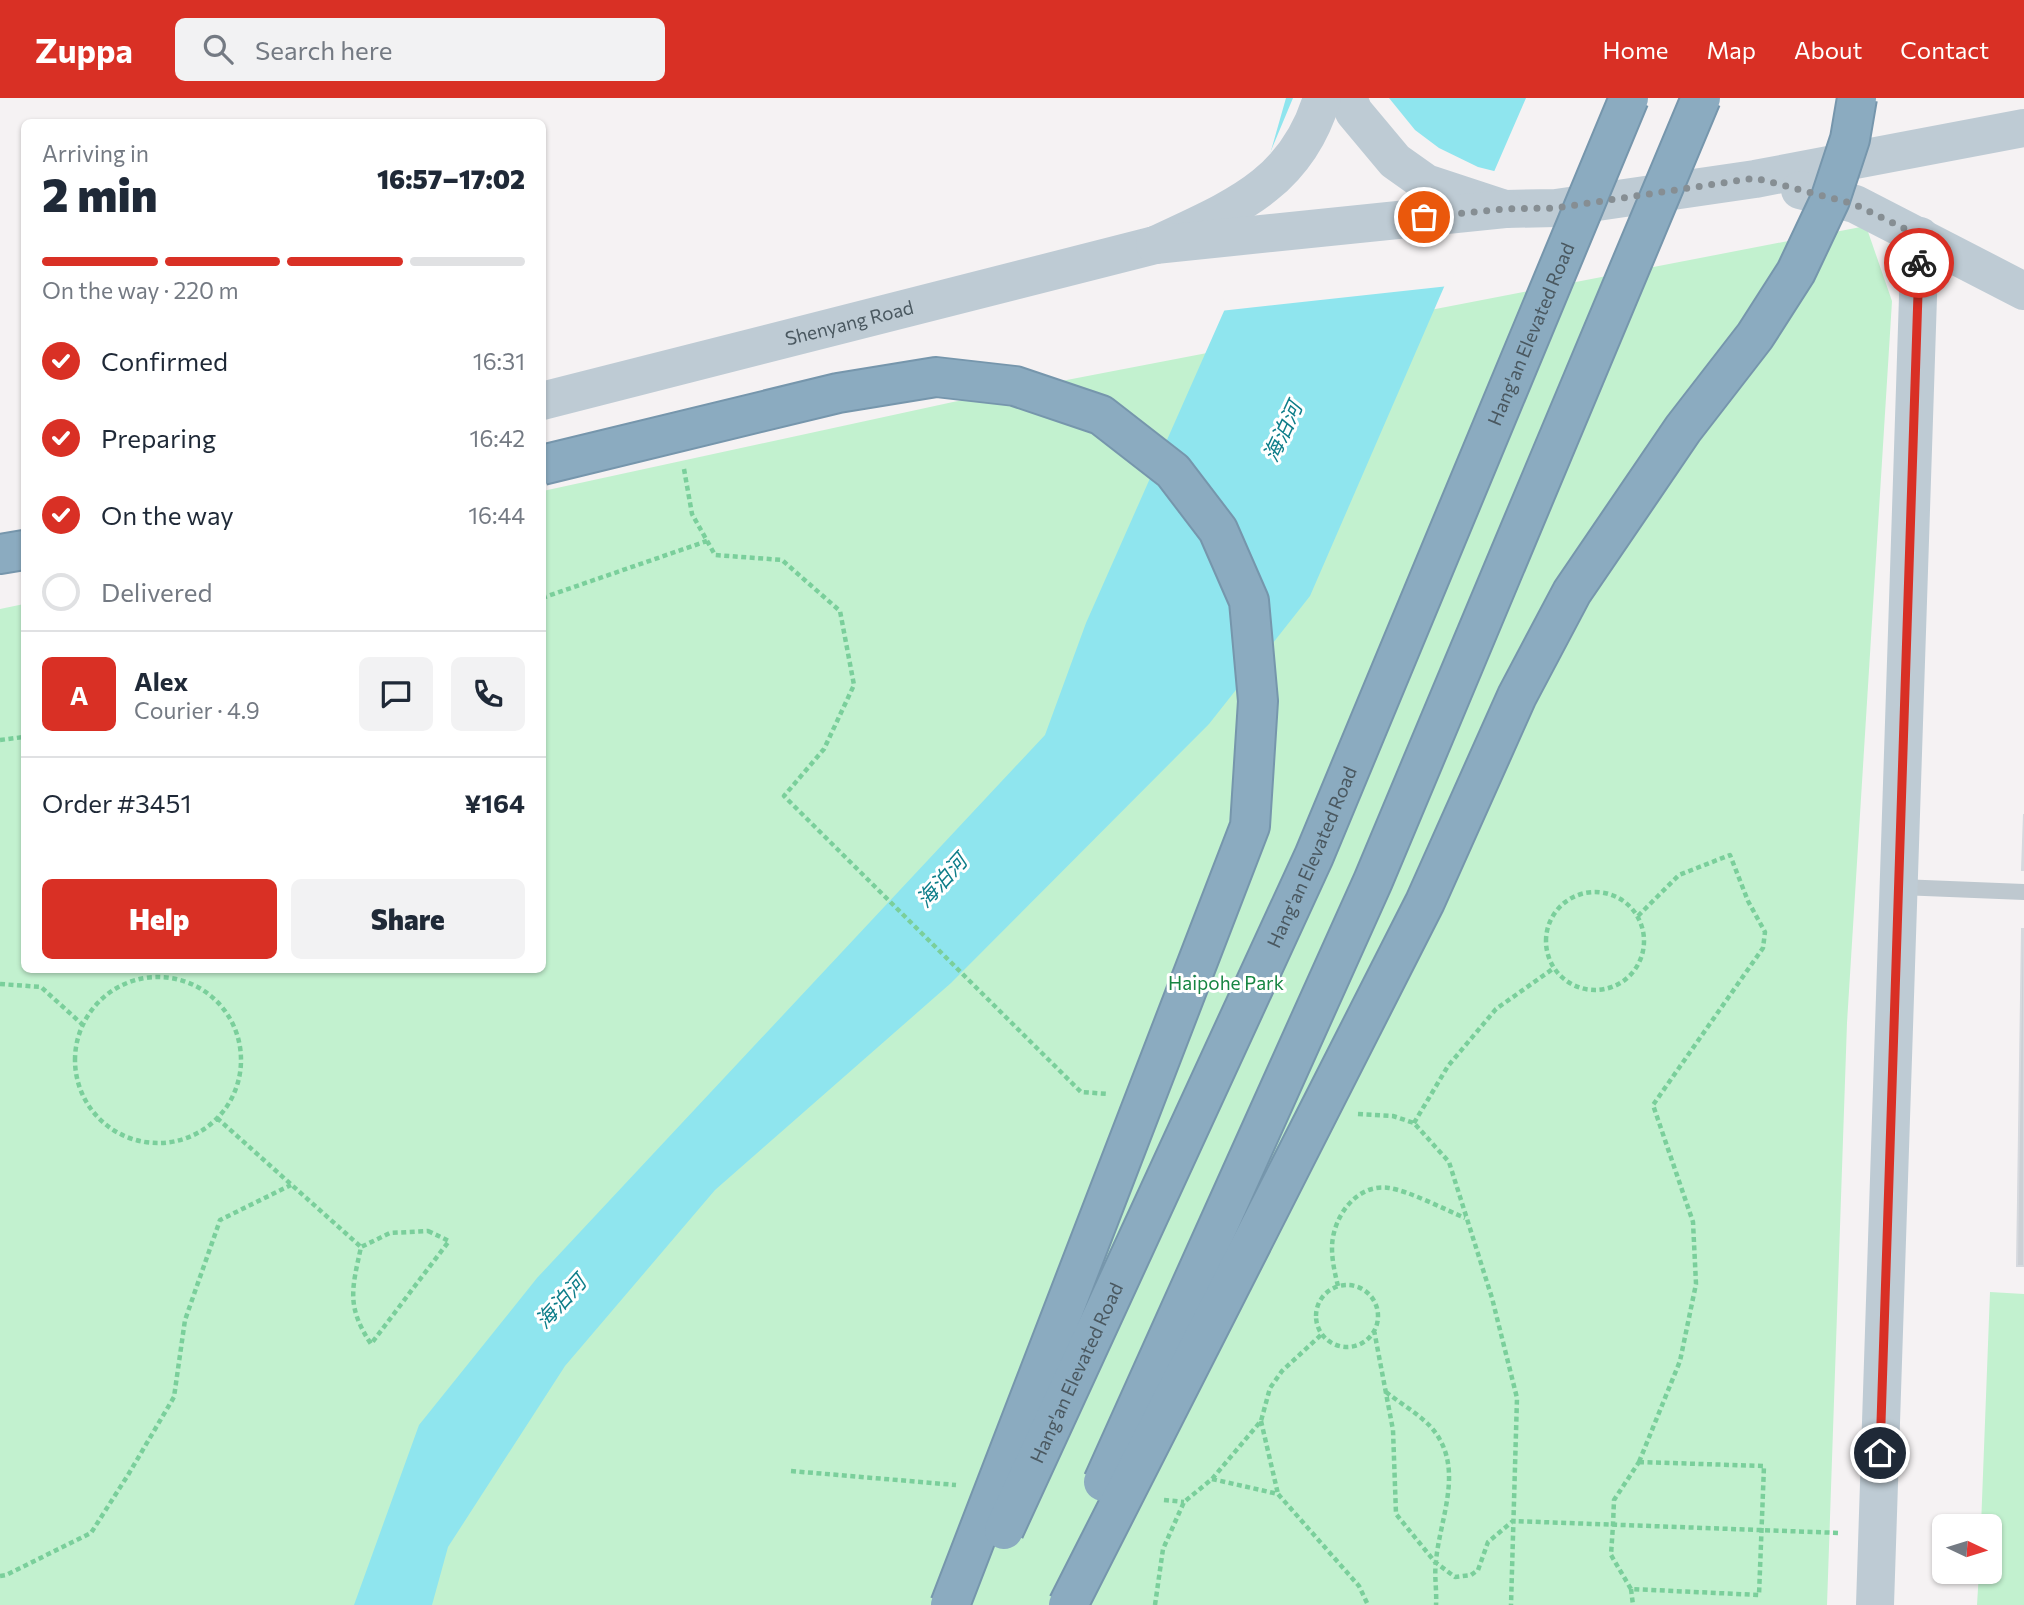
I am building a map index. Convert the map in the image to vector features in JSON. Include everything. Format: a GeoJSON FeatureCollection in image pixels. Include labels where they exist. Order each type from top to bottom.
{"type":"FeatureCollection","features":[{"type":"Feature","properties":{"kind":"highway","name":"Hang'an Elevated Road"},"geometry":{"type":"LineString","coordinates":[[970,1605],[1314,856],[1629,98]]}},
{"type":"Feature","properties":{"kind":"highway"},"geometry":{"type":"LineString","coordinates":[[1047,1605],[1373,881],[1701,98]]}},
{"type":"Feature","properties":{"kind":"highway"},"geometry":{"type":"LineString","coordinates":[[1068,1605],[1419,915],[1517,696],[1572,592],[1683,429],[1755,336],[1796,271],[1830,200],[1850,139],[1857,98]]}},
{"type":"Feature","properties":{"kind":"highway"},"geometry":{"type":"LineString","coordinates":[[546,463],[838,393],[936,377],[1015,386],[1101,415],[1173,471],[1218,530],[1249,601],[1258,701],[1250,826],[950,1605]]}},
{"type":"Feature","properties":{"kind":"highway"},"geometry":{"type":"LineString","coordinates":[[0,554],[21,550]]}},
{"type":"Feature","properties":{"kind":"main road"},"geometry":{"type":"LineString","coordinates":[[1155,245],[1221,214],[1260,191],[1299,150],[1315,121],[1322,98]]}},
{"type":"Feature","properties":{"kind":"main road"},"geometry":{"type":"LineString","coordinates":[[1348,98],[1354,111],[1395,161],[1426,183],[1505,209]]}},
{"type":"Feature","properties":{"kind":"main road"},"geometry":{"type":"LineString","coordinates":[[1155,245],[1505,209],[1556,208],[1755,178],[2024,128]]}},
{"type":"Feature","properties":{"kind":"main road"},"geometry":{"type":"LineString","coordinates":[[1755,178],[1854,204],[2024,291]]}},
{"type":"Feature","properties":{"kind":"main road"},"geometry":{"type":"LineString","coordinates":[[1875,1605],[1920,236]]}},
{"type":"Feature","properties":{"kind":"main road","name":"Shenyang Road"},"geometry":{"type":"LineString","coordinates":[[546,400],[1155,245]]}},
{"type":"Feature","properties":{"kind":"main road"},"geometry":{"type":"LineString","coordinates":[[0,548],[21,542]]}},
{"type":"Feature","properties":{"kind":"lane"},"geometry":{"type":"LineString","coordinates":[[1900,887],[2024,892]]}},
{"type":"Feature","properties":{"kind":"path"},"geometry":{"type":"LineString","coordinates":[[684,468],[692,514],[715,555],[782,560],[840,611],[854,685],[824,749],[784,796],[972,983]]}},
{"type":"Feature","properties":{"kind":"path"},"geometry":{"type":"LineString","coordinates":[[546,597],[707,541]]}},
{"type":"Feature","properties":{"kind":"path"},"geometry":{"type":"LineString","coordinates":[[0,740],[21,737]]}},
{"type":"Feature","properties":{"kind":"path"},"geometry":{"type":"LineString","coordinates":[[1633,1605],[1631,1589],[1611,1555],[1614,1500],[1639,1462],[1680,1361],[1696,1284],[1693,1222],[1653,1105],[1763,948],[1765,932],[1748,901],[1730,855],[1679,875],[1638,916]]}},
{"type":"Feature","properties":{"kind":"path"},"geometry":{"type":"LineString","coordinates":[[1584,893],[1614,895],[1627,903],[1638,916],[1643,931],[1644,948],[1639,964],[1628,978],[1614,986],[1598,990],[1581,988],[1566,981],[1554,968],[1547,946],[1549,923],[1557,910],[1569,899],[1584,893]]}},
{"type":"Feature","properties":{"kind":"path"},"geometry":{"type":"LineString","coordinates":[[1414,1123],[1448,1066],[1496,1009],[1554,968]]}},
{"type":"Feature","properties":{"kind":"path"},"geometry":{"type":"LineString","coordinates":[[146,977],[174,978],[200,988],[221,1005],[235,1029],[241,1056],[238,1083],[226,1108],[216,1118],[207,1128],[183,1140],[156,1143],[129,1138],[105,1124],[87,1104],[77,1079],[75,1051],[83,1025],[98,1002],[120,986],[146,977]]}},
{"type":"Feature","properties":{"kind":"path"},"geometry":{"type":"LineString","coordinates":[[0,984],[41,987],[83,1025]]}},
{"type":"Feature","properties":{"kind":"path"},"geometry":{"type":"LineString","coordinates":[[216,1118],[360,1247]]}},
{"type":"Feature","properties":{"kind":"path"},"geometry":{"type":"LineString","coordinates":[[0,1576],[91,1533],[174,1397],[185,1320],[220,1220],[291,1185]]}},
{"type":"Feature","properties":{"kind":"path"},"geometry":{"type":"LineString","coordinates":[[1338,1286],[1332,1247],[1334,1233],[1351,1201],[1364,1191],[1375,1187],[1392,1188],[1466,1218]]}},
{"type":"Feature","properties":{"kind":"path"},"geometry":{"type":"LineString","coordinates":[[428,1231],[449,1241],[371,1344],[358,1325],[352,1292],[360,1247],[390,1233],[428,1231]]}},
{"type":"Feature","properties":{"kind":"path"},"geometry":{"type":"LineString","coordinates":[[1374,1330],[1368,1338],[1349,1347],[1329,1342],[1322,1334],[1316,1315],[1318,1306],[1329,1290],[1349,1285],[1367,1292],[1377,1309],[1374,1330],[1393,1430],[1396,1514],[1435,1562],[1455,1577],[1471,1575],[1478,1570],[1488,1542],[1513,1521],[1877,1534]]}},
{"type":"Feature","properties":{"kind":"path"},"geometry":{"type":"LineString","coordinates":[[1154,1605],[1163,1549],[1184,1502],[1212,1479],[1261,1422],[1270,1388],[1282,1371],[1322,1334]]}},
{"type":"Feature","properties":{"kind":"path"},"geometry":{"type":"LineString","coordinates":[[1385,1391],[1429,1425],[1439,1440],[1448,1465],[1451,1482],[1435,1562],[1436,1605]]}},
{"type":"Feature","properties":{"kind":"path"},"geometry":{"type":"LineString","coordinates":[[1261,1422],[1278,1494],[1359,1586],[1368,1605]]}},
{"type":"Feature","properties":{"kind":"path"},"geometry":{"type":"LineString","coordinates":[[1631,1589],[1759,1595],[1764,1466],[1639,1462]]}},
{"type":"Feature","properties":{"kind":"path"},"geometry":{"type":"LineString","coordinates":[[1212,1479],[1278,1494]]}},
{"type":"Feature","properties":{"kind":"path"},"geometry":{"type":"LineString","coordinates":[[1511,1605],[1513,1521]]}},
{"type":"Feature","properties":{"kind":"green space","name":"Haipohe Park"},"geometry":{"type":"Polygon","coordinates":[[[1866,226],[1892,301],[1847,1023],[1827,1605],[0,1605],[0,609],[21,605],[21,973],[546,973],[546,490],[953,402],[1866,226]]]}},
{"type":"Feature","properties":{"kind":"green space"},"geometry":{"type":"Polygon","coordinates":[[[1990,1292],[2024,1294],[2024,1605],[1977,1605],[1978,1584],[2002,1584],[2002,1514],[1981,1514],[1990,1292]]]}},
{"type":"Feature","properties":{"kind":"water","name":"海泊河"},"geometry":{"type":"Polygon","coordinates":[[[1286,98],[1526,98],[1310,596],[1209,724],[951,983],[715,1190],[565,1366],[448,1547],[432,1605],[354,1605],[419,1425],[537,1278],[1045,735],[1086,623],[1228,302],[1286,98]]]}},
{"type":"Feature","properties":{"kind":"pier"},"geometry":{"type":"Polygon","coordinates":[[[1293,98],[1389,98],[1415,130],[1439,148],[1478,167],[1498,172],[1449,286],[1220,311],[1260,177],[1293,98]]]}},
{"type":"Feature","properties":{"kind":"building"},"geometry":{"type":"Polygon","coordinates":[[[2024,814],[2024,870],[2022,870],[2024,814]]]}},
{"type":"Feature","properties":{"kind":"building"},"geometry":{"type":"Polygon","coordinates":[[[2022,929],[2024,1266],[2017,1266],[2022,929]]]}},
{"type":"Feature","properties":{"kind":"way so far"},"geometry":{"type":"LineString","coordinates":[[1424,217],[1505,209],[1556,208],[1755,178],[1854,204],[1920,236],[1919,263]]}},
{"type":"Feature","properties":{"kind":"route"},"geometry":{"type":"LineString","coordinates":[[1880,1453],[1919,263]]}}]}
